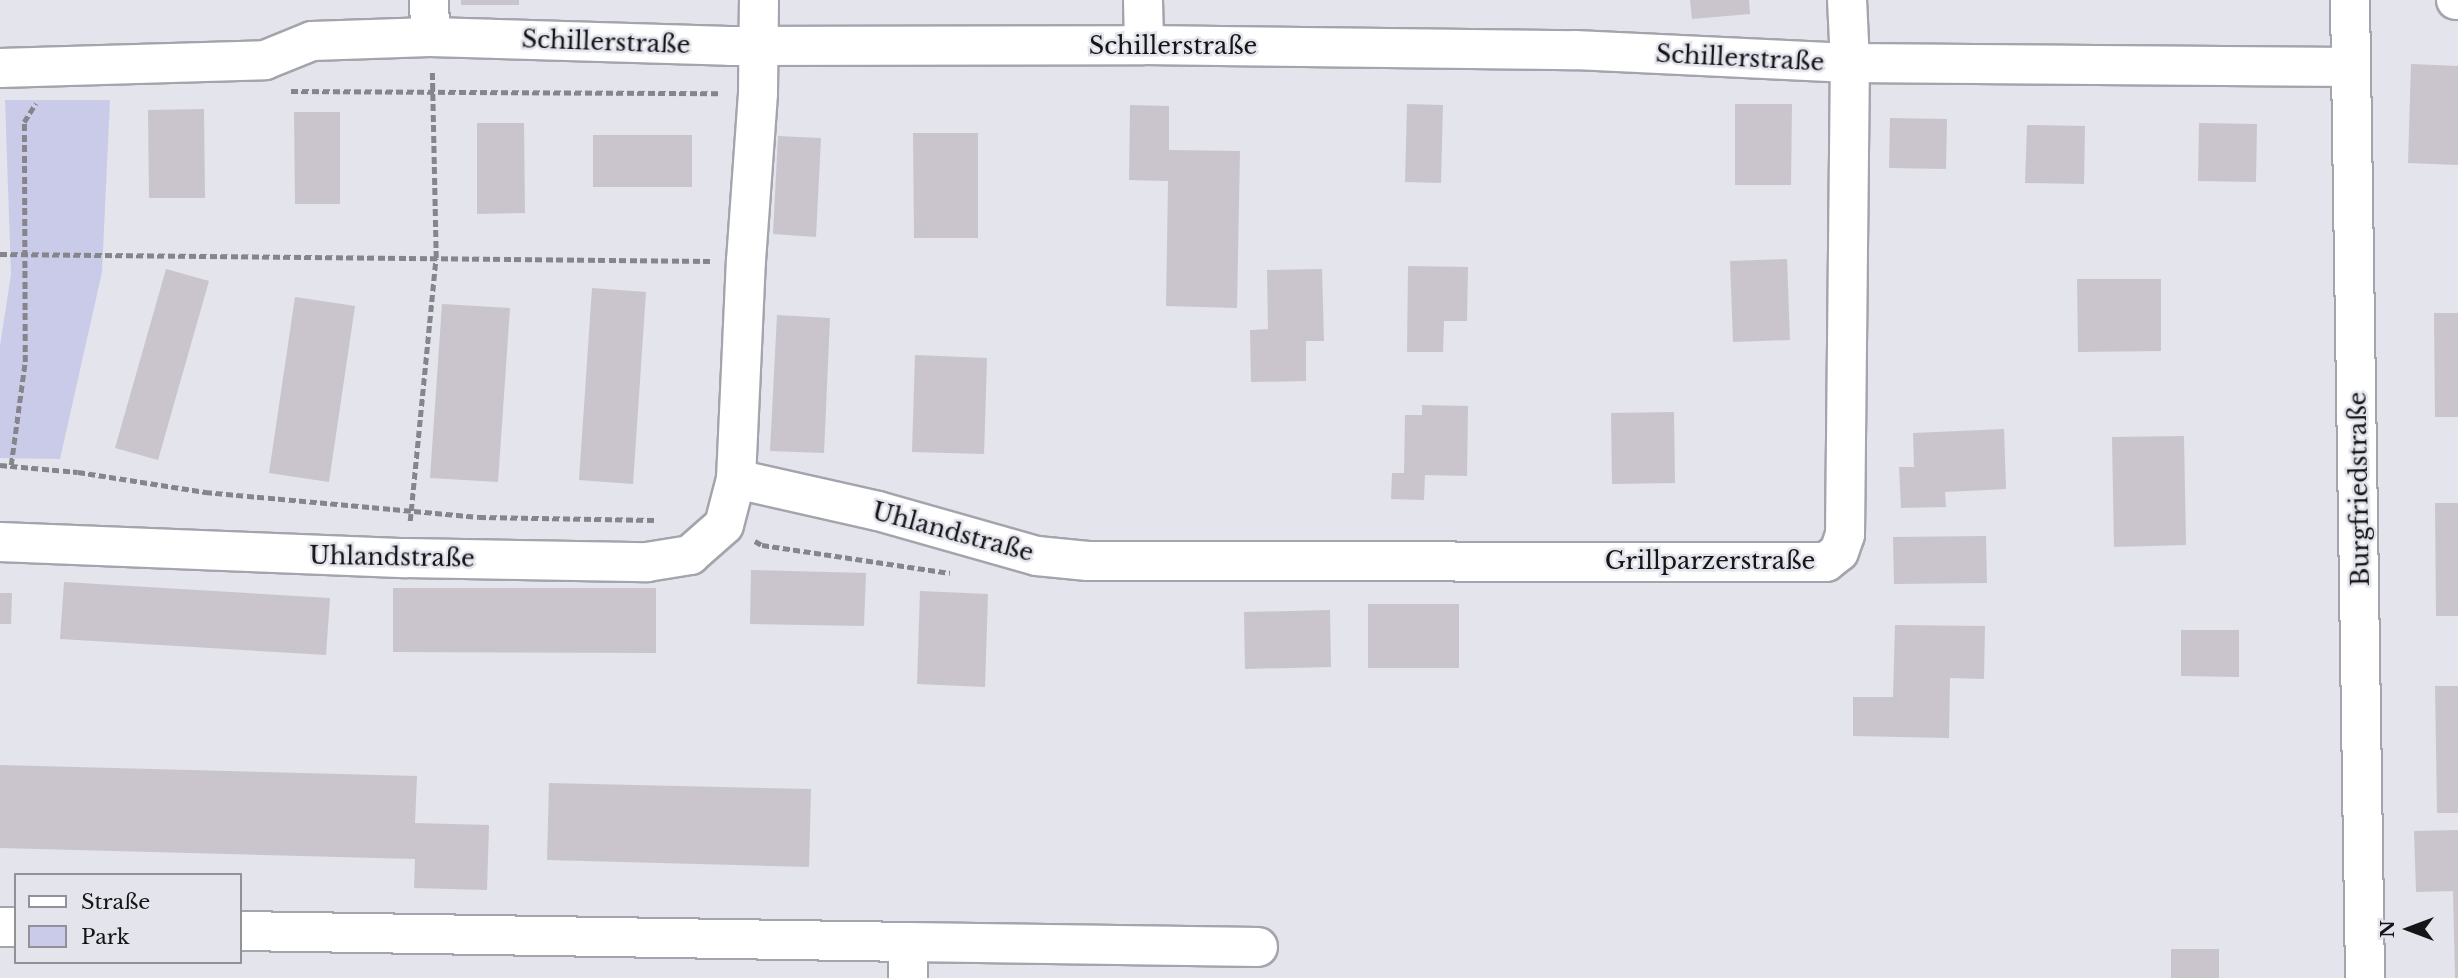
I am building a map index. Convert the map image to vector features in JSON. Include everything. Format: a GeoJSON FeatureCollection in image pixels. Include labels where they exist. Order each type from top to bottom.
{"type":"FeatureCollection","features":[{"type":"Feature","properties":{"kind":"street"},"geometry":{"type":"LineString","coordinates":[[724,525],[736,479],[746,261],[744,46],[760,0]]}},
{"type":"Feature","properties":{"kind":"street"},"geometry":{"type":"LineString","coordinates":[[1143,0],[1144,45]]}},
{"type":"Feature","properties":{"kind":"street"},"geometry":{"type":"LineString","coordinates":[[1847,0],[1850,63]]}},
{"type":"Feature","properties":{"kind":"street","name":"Burgfriedstraße"},"geometry":{"type":"LineString","coordinates":[[2350,0],[2365,978]]}},
{"type":"Feature","properties":{"kind":"street","name":"Schillerstraße"},"geometry":{"type":"LineString","coordinates":[[0,68],[265,60],[312,41],[430,18],[744,46],[1144,45],[1575,50],[1850,63],[2350,67]]}},
{"type":"Feature","properties":{"kind":"street","name":"Grillparzerstraße"},"geometry":{"type":"LineString","coordinates":[[1088,561],[1826,562],[1839,551],[1845,535],[1850,63]]}},
{"type":"Feature","properties":{"kind":"street","name":"Uhlandstraße"},"geometry":{"type":"LineString","coordinates":[[736,479],[878,511],[1037,556],[1088,561]]}},
{"type":"Feature","properties":{"kind":"street","name":"Uhlandstraße"},"geometry":{"type":"LineString","coordinates":[[0,542],[406,558],[647,562],[690,555],[724,525]]}},
{"type":"Feature","properties":{"kind":"street"},"geometry":{"type":"LineString","coordinates":[[242,931],[908,960],[1258,947]]}},
{"type":"Feature","properties":{"kind":"path"},"geometry":{"type":"LineString","coordinates":[[406,558],[436,258],[430,18]]}},
{"type":"Feature","properties":{"kind":"path"},"geometry":{"type":"LineString","coordinates":[[280,91],[723,93],[744,46]]}},
{"type":"Feature","properties":{"kind":"path"},"geometry":{"type":"LineString","coordinates":[[11,465],[25,362],[24,122],[60,67]]}},
{"type":"Feature","properties":{"kind":"path"},"geometry":{"type":"LineString","coordinates":[[0,254],[746,261]]}},
{"type":"Feature","properties":{"kind":"path"},"geometry":{"type":"LineString","coordinates":[[0,465],[205,492],[479,517],[661,520]]}},
{"type":"Feature","properties":{"kind":"path"},"geometry":{"type":"LineString","coordinates":[[724,525],[762,545],[962,575]]}},
{"type":"Feature","properties":{"kind":"green space"},"geometry":{"type":"Polygon","coordinates":[[[5,100],[110,100],[102,272],[60,459],[0,458],[0,346],[11,274],[5,100]]]}},
{"type":"Feature","properties":{"kind":"building"},"geometry":{"type":"Polygon","coordinates":[[[461,0],[519,0],[519,5],[461,5],[461,0]]]}},
{"type":"Feature","properties":{"kind":"building"},"geometry":{"type":"Polygon","coordinates":[[[1690,0],[1749,0],[1750,14],[1692,19],[1690,0]]]}},
{"type":"Feature","properties":{"kind":"building"},"geometry":{"type":"Polygon","coordinates":[[[2411,64],[2458,66],[2458,165],[2408,163],[2411,64]]]}},
{"type":"Feature","properties":{"kind":"building"},"geometry":{"type":"Polygon","coordinates":[[[1407,104],[1443,105],[1441,183],[1405,182],[1407,104]]]}},
{"type":"Feature","properties":{"kind":"building"},"geometry":{"type":"Polygon","coordinates":[[[1735,104],[1792,104],[1791,185],[1735,185],[1735,104]]]}},
{"type":"Feature","properties":{"kind":"building"},"geometry":{"type":"Polygon","coordinates":[[[1130,105],[1169,106],[1169,150],[1240,151],[1237,308],[1166,306],[1168,181],[1129,180],[1130,105]]]}},
{"type":"Feature","properties":{"kind":"building"},"geometry":{"type":"Polygon","coordinates":[[[204,109],[205,198],[149,198],[148,110],[204,109]]]}},
{"type":"Feature","properties":{"kind":"building"},"geometry":{"type":"Polygon","coordinates":[[[294,112],[340,112],[340,204],[295,204],[294,112]]]}},
{"type":"Feature","properties":{"kind":"building"},"geometry":{"type":"Polygon","coordinates":[[[1890,118],[1947,119],[1946,169],[1889,168],[1890,118]]]}},
{"type":"Feature","properties":{"kind":"building"},"geometry":{"type":"Polygon","coordinates":[[[477,123],[524,123],[525,213],[477,214],[477,123]]]}},
{"type":"Feature","properties":{"kind":"building"},"geometry":{"type":"Polygon","coordinates":[[[2199,123],[2257,124],[2256,182],[2198,181],[2199,123]]]}},
{"type":"Feature","properties":{"kind":"building"},"geometry":{"type":"Polygon","coordinates":[[[2027,125],[2085,126],[2084,184],[2025,183],[2027,125]]]}},
{"type":"Feature","properties":{"kind":"building"},"geometry":{"type":"Polygon","coordinates":[[[913,133],[978,133],[978,238],[914,238],[913,133]]]}},
{"type":"Feature","properties":{"kind":"building"},"geometry":{"type":"Polygon","coordinates":[[[593,135],[692,135],[692,187],[593,187],[593,135]]]}},
{"type":"Feature","properties":{"kind":"building"},"geometry":{"type":"Polygon","coordinates":[[[778,136],[821,138],[816,237],[773,234],[778,136]]]}},
{"type":"Feature","properties":{"kind":"building"},"geometry":{"type":"Polygon","coordinates":[[[1787,259],[1790,340],[1733,342],[1730,261],[1787,259]]]}},
{"type":"Feature","properties":{"kind":"building"},"geometry":{"type":"Polygon","coordinates":[[[1408,266],[1468,267],[1467,321],[1444,321],[1443,352],[1407,352],[1408,266]]]}},
{"type":"Feature","properties":{"kind":"building"},"geometry":{"type":"Polygon","coordinates":[[[166,269],[209,281],[158,460],[115,448],[166,269]]]}},
{"type":"Feature","properties":{"kind":"building"},"geometry":{"type":"Polygon","coordinates":[[[1322,269],[1324,341],[1306,341],[1306,381],[1251,382],[1250,330],[1268,329],[1267,270],[1322,269]]]}},
{"type":"Feature","properties":{"kind":"building"},"geometry":{"type":"Polygon","coordinates":[[[2077,279],[2161,279],[2161,351],[2078,352],[2077,279]]]}},
{"type":"Feature","properties":{"kind":"building"},"geometry":{"type":"Polygon","coordinates":[[[592,288],[646,292],[633,484],[579,480],[592,288]]]}},
{"type":"Feature","properties":{"kind":"building"},"geometry":{"type":"Polygon","coordinates":[[[295,297],[355,306],[329,482],[269,473],[295,297]]]}},
{"type":"Feature","properties":{"kind":"building"},"geometry":{"type":"Polygon","coordinates":[[[442,304],[510,308],[498,482],[430,478],[442,304]]]}},
{"type":"Feature","properties":{"kind":"building"},"geometry":{"type":"Polygon","coordinates":[[[2434,313],[2458,313],[2458,417],[2435,417],[2434,313]]]}},
{"type":"Feature","properties":{"kind":"building"},"geometry":{"type":"Polygon","coordinates":[[[777,315],[830,318],[824,453],[770,451],[777,315]]]}},
{"type":"Feature","properties":{"kind":"building"},"geometry":{"type":"Polygon","coordinates":[[[915,355],[987,358],[984,454],[912,452],[915,355]]]}},
{"type":"Feature","properties":{"kind":"building"},"geometry":{"type":"Polygon","coordinates":[[[1422,405],[1468,406],[1467,476],[1425,475],[1424,500],[1391,499],[1392,473],[1404,473],[1405,415],[1422,415],[1422,405]]]}},
{"type":"Feature","properties":{"kind":"building"},"geometry":{"type":"Polygon","coordinates":[[[1674,412],[1675,483],[1612,484],[1611,413],[1674,412]]]}},
{"type":"Feature","properties":{"kind":"building"},"geometry":{"type":"Polygon","coordinates":[[[2004,429],[2006,489],[1945,492],[1946,507],[1901,508],[1899,467],[1914,467],[1913,433],[2004,429]]]}},
{"type":"Feature","properties":{"kind":"building"},"geometry":{"type":"Polygon","coordinates":[[[2184,436],[2186,545],[2114,547],[2112,437],[2184,436]]]}},
{"type":"Feature","properties":{"kind":"building"},"geometry":{"type":"Polygon","coordinates":[[[2435,503],[2458,503],[2458,616],[2436,616],[2435,503]]]}},
{"type":"Feature","properties":{"kind":"building"},"geometry":{"type":"Polygon","coordinates":[[[1986,536],[1987,583],[1894,584],[1893,537],[1986,536]]]}},
{"type":"Feature","properties":{"kind":"building"},"geometry":{"type":"Polygon","coordinates":[[[751,570],[866,573],[864,626],[750,624],[751,570]]]}},
{"type":"Feature","properties":{"kind":"building"},"geometry":{"type":"Polygon","coordinates":[[[64,582],[330,598],[326,655],[60,639],[64,582]]]}},
{"type":"Feature","properties":{"kind":"building"},"geometry":{"type":"Polygon","coordinates":[[[393,588],[656,588],[656,653],[393,652],[393,588]]]}},
{"type":"Feature","properties":{"kind":"building"},"geometry":{"type":"Polygon","coordinates":[[[920,591],[988,594],[985,687],[917,684],[920,591]]]}},
{"type":"Feature","properties":{"kind":"building"},"geometry":{"type":"Polygon","coordinates":[[[0,593],[12,593],[11,624],[0,624],[0,593]]]}},
{"type":"Feature","properties":{"kind":"building"},"geometry":{"type":"Polygon","coordinates":[[[1368,604],[1459,604],[1459,668],[1368,668],[1368,604]]]}},
{"type":"Feature","properties":{"kind":"building"},"geometry":{"type":"Polygon","coordinates":[[[1330,610],[1331,667],[1245,669],[1244,612],[1330,610]]]}},
{"type":"Feature","properties":{"kind":"building"},"geometry":{"type":"Polygon","coordinates":[[[1895,625],[1985,626],[1984,679],[1950,678],[1949,738],[1853,736],[1853,697],[1893,697],[1895,625]]]}},
{"type":"Feature","properties":{"kind":"building"},"geometry":{"type":"Polygon","coordinates":[[[2181,630],[2239,630],[2239,677],[2181,676],[2181,630]]]}},
{"type":"Feature","properties":{"kind":"building"},"geometry":{"type":"Polygon","coordinates":[[[2435,686],[2458,686],[2458,813],[2437,813],[2435,686]]]}},
{"type":"Feature","properties":{"kind":"building"},"geometry":{"type":"Polygon","coordinates":[[[0,765],[417,776],[415,823],[489,825],[487,890],[414,888],[415,859],[0,848],[0,765]]]}},
{"type":"Feature","properties":{"kind":"building"},"geometry":{"type":"Polygon","coordinates":[[[549,783],[811,789],[809,867],[547,860],[549,783]]]}},
{"type":"Feature","properties":{"kind":"building"},"geometry":{"type":"Polygon","coordinates":[[[2458,830],[2458,978],[2455,978],[2453,891],[2416,892],[2414,831],[2458,830]]]}},
{"type":"Feature","properties":{"kind":"building"},"geometry":{"type":"Polygon","coordinates":[[[2171,949],[2219,949],[2219,978],[2171,978],[2171,949]]]}}]}
